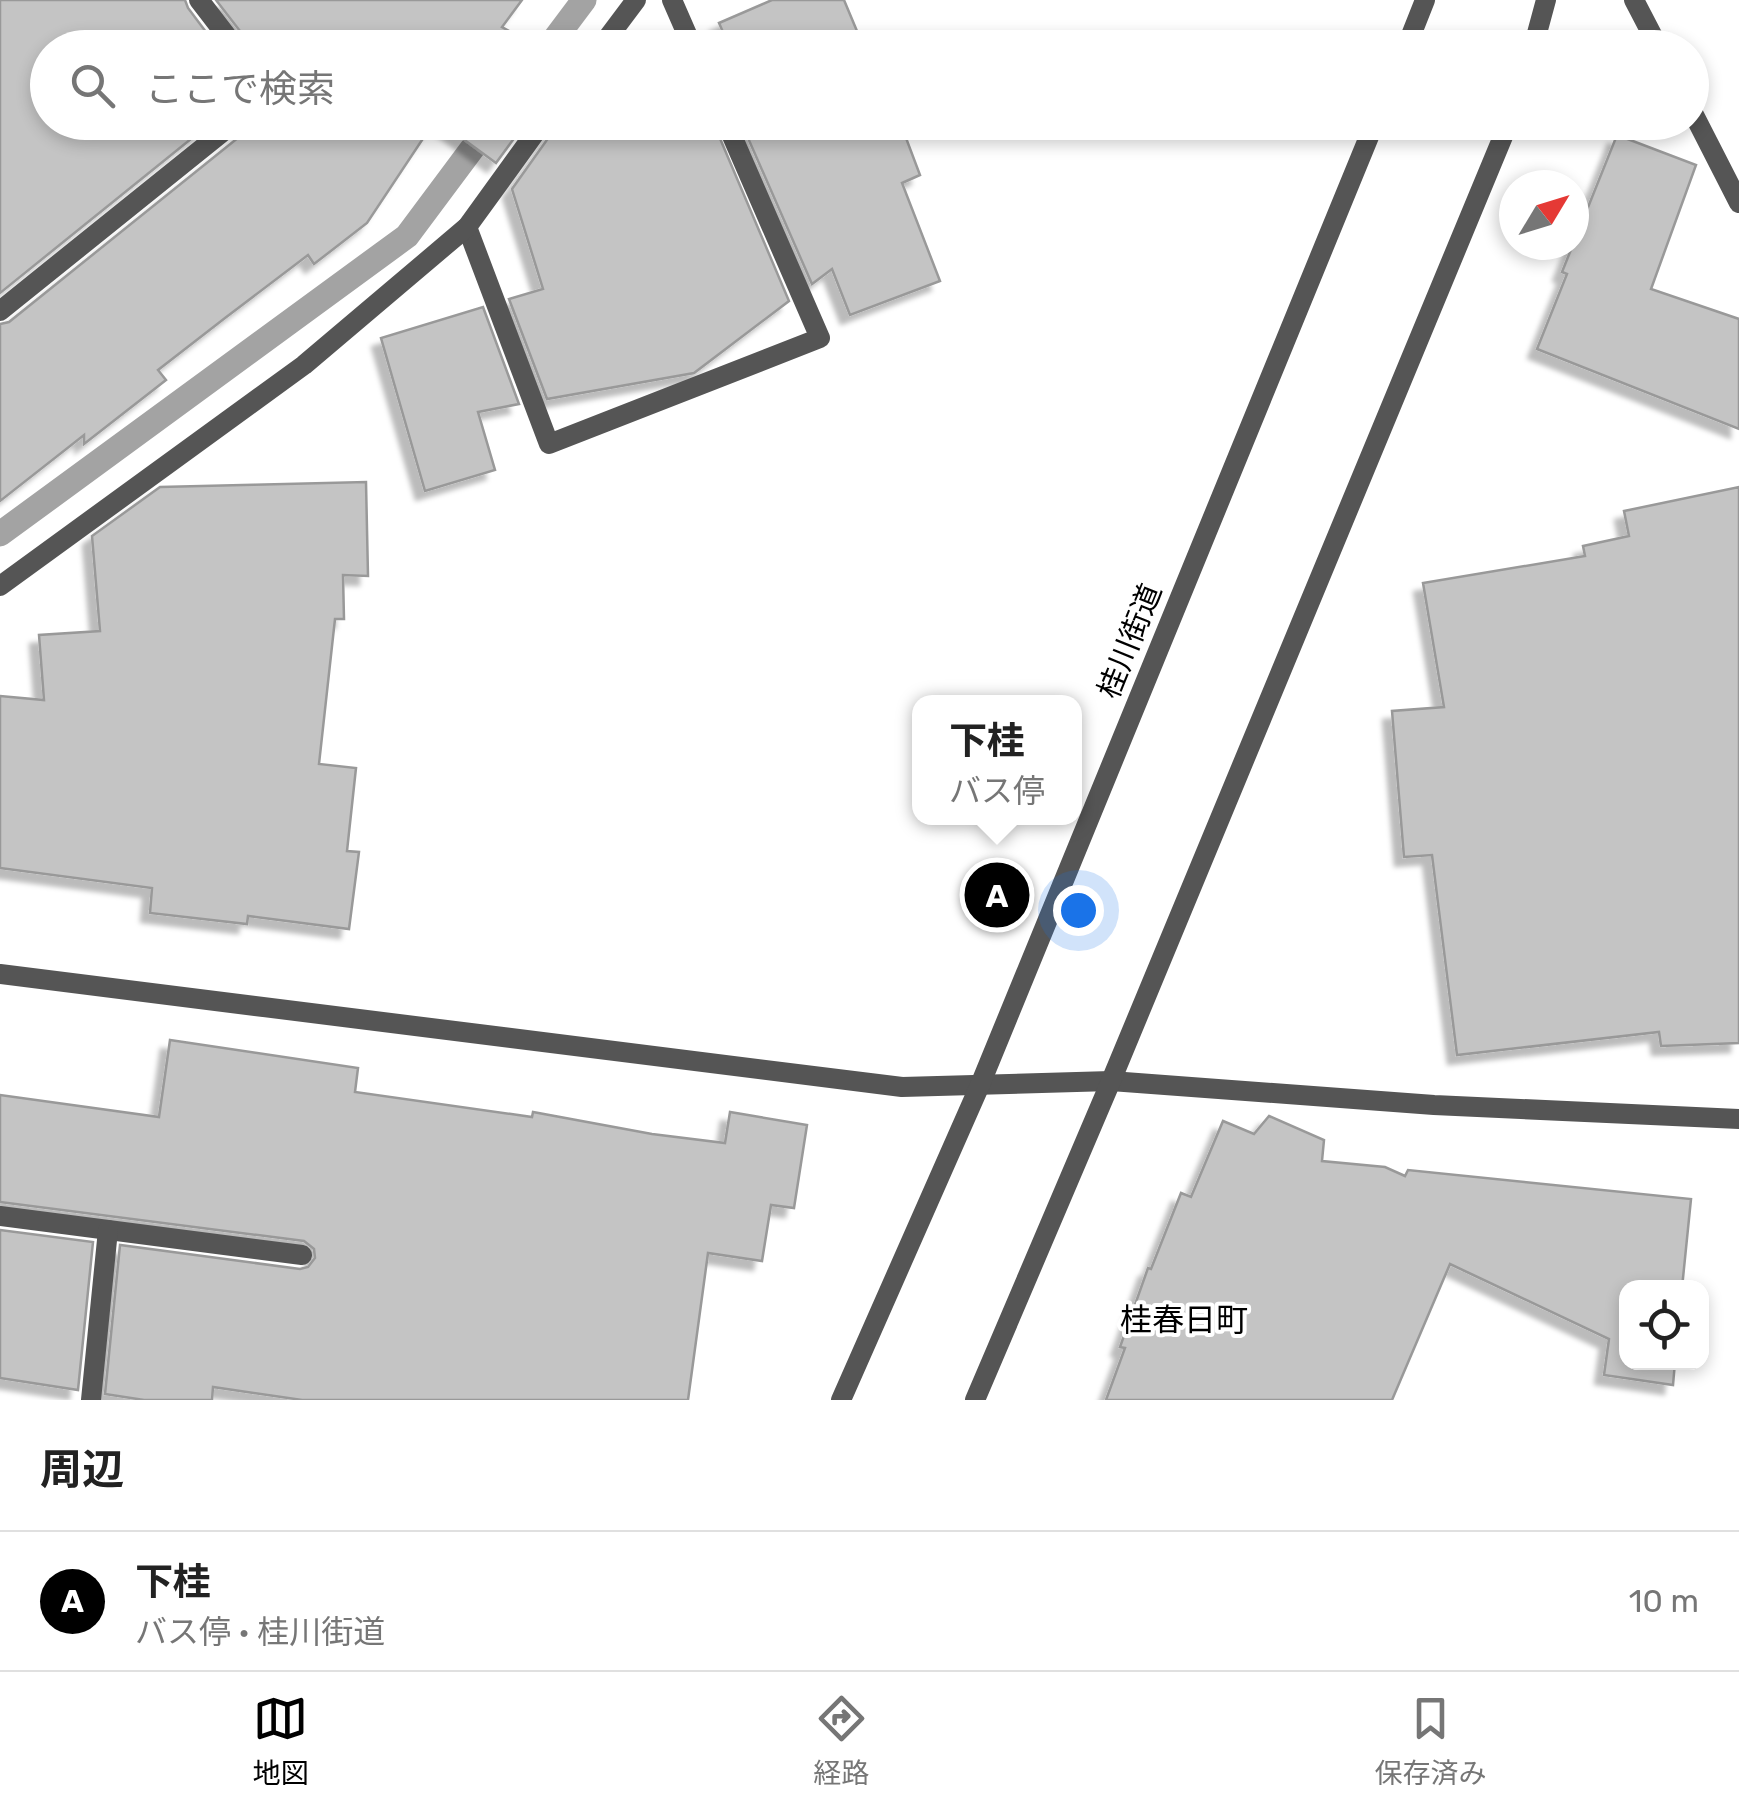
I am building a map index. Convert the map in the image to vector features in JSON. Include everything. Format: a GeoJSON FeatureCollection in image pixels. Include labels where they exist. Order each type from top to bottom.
{"type":"FeatureCollection","features":[{"type":"Feature","properties":{"kind":"street"},"geometry":{"type":"LineString","coordinates":[[199,0],[222,30]]}},
{"type":"Feature","properties":{"kind":"street"},"geometry":{"type":"LineString","coordinates":[[614,30],[636,0]]}},
{"type":"Feature","properties":{"kind":"street"},"geometry":{"type":"LineString","coordinates":[[672,0],[685,30]]}},
{"type":"Feature","properties":{"kind":"street"},"geometry":{"type":"LineString","coordinates":[[1413,30],[1425,0]]}},
{"type":"Feature","properties":{"kind":"street"},"geometry":{"type":"LineString","coordinates":[[1538,30],[1546,0]]}},
{"type":"Feature","properties":{"kind":"street"},"geometry":{"type":"LineString","coordinates":[[1634,0],[1650,30]]}},
{"type":"Feature","properties":{"kind":"street"},"geometry":{"type":"LineString","coordinates":[[0,311],[213,140]]}},
{"type":"Feature","properties":{"kind":"street"},"geometry":{"type":"LineString","coordinates":[[0,586],[304,365],[467,227],[530,140]]}},
{"type":"Feature","properties":{"kind":"street"},"geometry":{"type":"LineString","coordinates":[[467,227],[549,444],[820,338],[734,140]]}},
{"type":"Feature","properties":{"kind":"street","name":"桂川街道"},"geometry":{"type":"LineString","coordinates":[[841,1400],[980,1085],[1368,140]]}},
{"type":"Feature","properties":{"kind":"street"},"geometry":{"type":"LineString","coordinates":[[975,1400],[1502,140]]}},
{"type":"Feature","properties":{"kind":"street"},"geometry":{"type":"LineString","coordinates":[[1707,140],[1739,203]]}},
{"type":"Feature","properties":{"kind":"street"},"geometry":{"type":"LineString","coordinates":[[0,974],[902,1087],[1111,1081],[1434,1105],[1739,1120]]}},
{"type":"Feature","properties":{"kind":"street"},"geometry":{"type":"LineString","coordinates":[[0,1216],[302,1255]]}},
{"type":"Feature","properties":{"kind":"street"},"geometry":{"type":"LineString","coordinates":[[91,1400],[108,1230]]}},
{"type":"Feature","properties":{"kind":"building"},"geometry":{"type":"Polygon","coordinates":[[[0,0],[185,0],[204,30],[30,30],[30,140],[190,140],[0,293],[0,0]]]}},
{"type":"Feature","properties":{"kind":"building"},"geometry":{"type":"Polygon","coordinates":[[[216,0],[522,0],[502,27],[507,30],[239,30],[216,0]]]}},
{"type":"Feature","properties":{"kind":"building"},"geometry":{"type":"Polygon","coordinates":[[[772,0],[844,0],[857,30],[722,30],[719,23],[772,0]]]}},
{"type":"Feature","properties":{"kind":"building"},"geometry":{"type":"Polygon","coordinates":[[[235,140],[422,140],[367,223],[314,264],[308,255],[158,370],[166,380],[84,444],[84,435],[0,501],[0,324],[9,322],[235,140]]]}},
{"type":"Feature","properties":{"kind":"building"},"geometry":{"type":"Polygon","coordinates":[[[465,140],[513,140],[496,163],[465,140]]]}},
{"type":"Feature","properties":{"kind":"building"},"geometry":{"type":"Polygon","coordinates":[[[547,140],[721,140],[789,301],[694,373],[547,399],[509,299],[543,289],[512,189],[547,140]]]}},
{"type":"Feature","properties":{"kind":"building"},"geometry":{"type":"Polygon","coordinates":[[[749,140],[907,140],[920,175],[902,183],[940,281],[850,315],[832,269],[812,284],[749,140]]]}},
{"type":"Feature","properties":{"kind":"building"},"geometry":{"type":"Polygon","coordinates":[[[1615,140],[1630,140],[1696,165],[1651,289],[1739,319],[1739,429],[1537,349],[1567,274],[1562,272],[1567,260],[1589,260],[1589,205],[1615,140]]]}},
{"type":"Feature","properties":{"kind":"building"},"geometry":{"type":"Polygon","coordinates":[[[483,307],[519,404],[478,412],[495,470],[425,491],[381,338],[483,307]]]}},
{"type":"Feature","properties":{"kind":"building"},"geometry":{"type":"Polygon","coordinates":[[[366,482],[368,576],[343,575],[344,619],[335,619],[319,764],[356,768],[347,851],[359,852],[349,929],[248,916],[247,924],[150,913],[152,888],[0,868],[0,696],[44,700],[39,635],[100,631],[92,536],[160,487],[366,482]]]}},
{"type":"Feature","properties":{"kind":"building"},"geometry":{"type":"Polygon","coordinates":[[[1739,487],[1739,1043],[1661,1046],[1659,1032],[1457,1055],[1432,855],[1404,857],[1392,711],[1444,707],[1423,583],[1585,556],[1583,546],[1629,536],[1624,511],[1739,487]]]}},
{"type":"Feature","properties":{"kind":"building"},"geometry":{"type":"Polygon","coordinates":[[[170,1040],[358,1068],[355,1092],[532,1117],[533,1112],[652,1134],[725,1143],[730,1112],[807,1125],[794,1208],[771,1205],[762,1261],[708,1253],[688,1400],[302,1400],[213,1387],[212,1400],[144,1400],[105,1394],[120,1245],[300,1269],[308,1267],[315,1258],[314,1249],[304,1241],[0,1202],[0,1095],[159,1117],[170,1040]]]}},
{"type":"Feature","properties":{"kind":"building"},"geometry":{"type":"Polygon","coordinates":[[[1269,1116],[1324,1140],[1322,1161],[1385,1167],[1405,1176],[1408,1170],[1691,1199],[1683,1280],[1619,1280],[1619,1370],[1674,1370],[1673,1385],[1604,1375],[1609,1339],[1450,1264],[1392,1400],[1106,1400],[1148,1268],[1151,1269],[1181,1193],[1191,1197],[1223,1121],[1254,1134],[1269,1116]]]}},
{"type":"Feature","properties":{"kind":"building"},"geometry":{"type":"Polygon","coordinates":[[[0,1230],[93,1242],[78,1390],[0,1378],[0,1230]]]}},
{"type":"Feature","properties":{"kind":"waterway"},"geometry":{"type":"LineString","coordinates":[[562,30],[584,0]]}},
{"type":"Feature","properties":{"kind":"waterway"},"geometry":{"type":"LineString","coordinates":[[0,534],[407,236],[479,140]]}},
{"type":"Feature","properties":{"kind":"place","name":"下桂"},"geometry":{"type":"Point","coordinates":[997,895]}},
{"type":"Feature","properties":{"kind":"district","name":"桂春日町"},"geometry":{"type":"Point","coordinates":[1184,1320]}}]}
